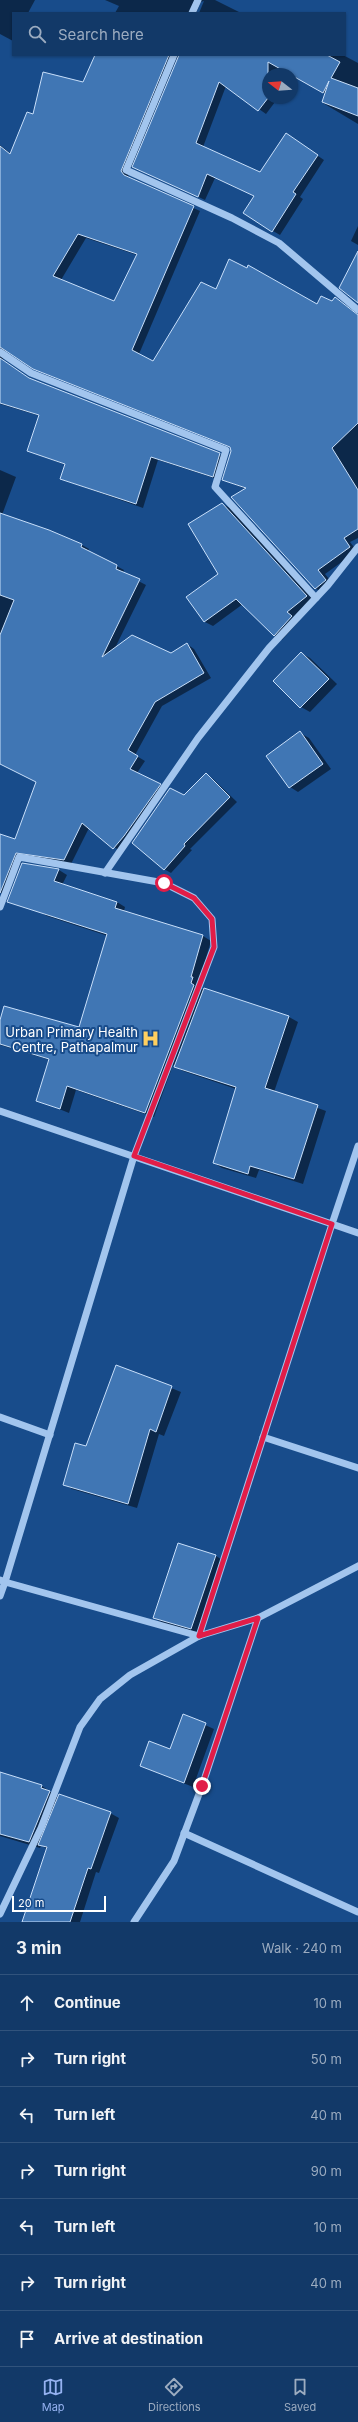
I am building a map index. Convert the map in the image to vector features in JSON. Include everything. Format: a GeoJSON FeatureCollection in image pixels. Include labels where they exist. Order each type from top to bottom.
{"type":"FeatureCollection","features":[{"type":"Feature","properties":{"kind":"street"},"geometry":{"type":"LineString","coordinates":[[192,12],[198,0]]}},
{"type":"Feature","properties":{"kind":"street"},"geometry":{"type":"LineString","coordinates":[[174,56],[126,170],[232,218],[279,243],[358,310]]}},
{"type":"Feature","properties":{"kind":"street"},"geometry":{"type":"LineString","coordinates":[[0,352],[31,373],[226,450],[215,487],[316,598]]}},
{"type":"Feature","properties":{"kind":"street"},"geometry":{"type":"LineString","coordinates":[[105,873],[198,738],[269,648],[316,598],[358,547]]}},
{"type":"Feature","properties":{"kind":"street"},"geometry":{"type":"LineString","coordinates":[[0,907],[19,857],[164,883],[194,898],[212,919],[214,947],[134,1156],[50,1435],[3,1581],[0,1596]]}},
{"type":"Feature","properties":{"kind":"street"},"geometry":{"type":"LineString","coordinates":[[0,1110],[358,1233]]}},
{"type":"Feature","properties":{"kind":"street"},"geometry":{"type":"LineString","coordinates":[[199,1636],[358,1146]]}},
{"type":"Feature","properties":{"kind":"street"},"geometry":{"type":"LineString","coordinates":[[0,1417],[50,1435]]}},
{"type":"Feature","properties":{"kind":"street"},"geometry":{"type":"LineString","coordinates":[[263,1437],[358,1468]]}},
{"type":"Feature","properties":{"kind":"street"},"geometry":{"type":"LineString","coordinates":[[0,1914],[41,1828],[80,1727],[100,1699],[130,1676],[199,1636],[258,1618],[358,1566]]}},
{"type":"Feature","properties":{"kind":"street"},"geometry":{"type":"LineString","coordinates":[[3,1581],[199,1636]]}},
{"type":"Feature","properties":{"kind":"street"},"geometry":{"type":"LineString","coordinates":[[134,1922],[174,1861],[258,1618]]}},
{"type":"Feature","properties":{"kind":"street"},"geometry":{"type":"LineString","coordinates":[[184,1833],[358,1912]]}},
{"type":"Feature","properties":{"kind":"building"},"geometry":{"type":"Polygon","coordinates":[[[95,56],[169,56],[121,171],[124,175],[194,206],[132,350],[153,361],[201,282],[216,289],[229,259],[247,268],[248,265],[317,304],[321,296],[332,301],[335,297],[358,315],[358,423],[332,448],[358,490],[358,529],[344,538],[350,547],[318,570],[326,580],[315,589],[231,497],[246,488],[222,480],[231,451],[230,447],[33,369],[0,347],[0,146],[10,154],[27,112],[33,114],[43,72],[83,82],[95,56]],[[78,234],[53,276],[114,301],[137,254],[78,234]]]}},
{"type":"Feature","properties":{"kind":"building"},"geometry":{"type":"Polygon","coordinates":[[[179,56],[329,56],[340,62],[331,78],[358,88],[358,116],[322,102],[329,81],[323,93],[298,79],[298,68],[279,68],[268,62],[268,68],[262,68],[262,104],[263,104],[258,111],[219,82],[196,143],[260,172],[286,133],[318,155],[293,192],[296,194],[272,232],[243,213],[254,196],[207,174],[198,197],[132,167],[179,56]]]}},
{"type":"Feature","properties":{"kind":"building"},"geometry":{"type":"Polygon","coordinates":[[[358,251],[358,303],[339,288],[358,251]]]}},
{"type":"Feature","properties":{"kind":"building"},"geometry":{"type":"Polygon","coordinates":[[[0,358],[29,378],[220,453],[213,477],[151,457],[136,504],[60,479],[65,464],[27,451],[39,415],[0,403],[0,358]]]}},
{"type":"Feature","properties":{"kind":"building"},"geometry":{"type":"Polygon","coordinates":[[[222,503],[307,596],[287,612],[292,616],[274,636],[236,599],[204,622],[186,597],[218,574],[188,524],[222,503]]]}},
{"type":"Feature","properties":{"kind":"building"},"geometry":{"type":"Polygon","coordinates":[[[0,513],[49,530],[82,544],[81,547],[117,565],[116,569],[140,579],[102,657],[132,635],[171,653],[187,643],[204,673],[155,702],[128,750],[138,756],[130,769],[161,784],[113,849],[82,823],[64,860],[16,853],[0,893],[0,834],[15,839],[36,782],[0,764],[0,635],[14,600],[0,595],[0,513]]]}},
{"type":"Feature","properties":{"kind":"building"},"geometry":{"type":"Polygon","coordinates":[[[301,652],[329,679],[300,708],[273,681],[301,652]]]}},
{"type":"Feature","properties":{"kind":"building"},"geometry":{"type":"Polygon","coordinates":[[[300,731],[323,764],[289,788],[266,756],[300,731]]]}},
{"type":"Feature","properties":{"kind":"building"},"geometry":{"type":"Polygon","coordinates":[[[206,773],[230,797],[184,844],[185,846],[164,870],[132,843],[170,788],[184,795],[206,773]]]}},
{"type":"Feature","properties":{"kind":"building"},"geometry":{"type":"Polygon","coordinates":[[[22,863],[59,869],[54,881],[117,902],[115,908],[203,935],[191,977],[193,977],[191,983],[194,985],[145,1113],[67,1086],[60,1109],[36,1101],[49,1059],[0,1044],[0,1020],[4,1006],[79,1027],[107,934],[7,902],[22,863]]]}},
{"type":"Feature","properties":{"kind":"building"},"geometry":{"type":"Polygon","coordinates":[[[204,988],[289,1016],[265,1088],[318,1105],[294,1179],[250,1166],[248,1174],[213,1163],[236,1087],[174,1067],[204,988]]]}},
{"type":"Feature","properties":{"kind":"building"},"geometry":{"type":"Polygon","coordinates":[[[116,1365],[172,1386],[156,1432],[150,1429],[128,1504],[63,1485],[75,1443],[86,1446],[116,1365]]]}},
{"type":"Feature","properties":{"kind":"building"},"geometry":{"type":"Polygon","coordinates":[[[178,1543],[216,1555],[191,1629],[153,1618],[178,1543]]]}},
{"type":"Feature","properties":{"kind":"building"},"geometry":{"type":"Polygon","coordinates":[[[183,1714],[206,1723],[184,1783],[140,1766],[149,1741],[170,1749],[183,1714]]]}},
{"type":"Feature","properties":{"kind":"building"},"geometry":{"type":"Polygon","coordinates":[[[0,1772],[42,1785],[41,1788],[50,1791],[29,1842],[0,1834],[0,1772]]]}},
{"type":"Feature","properties":{"kind":"building"},"geometry":{"type":"Polygon","coordinates":[[[59,1794],[111,1812],[91,1869],[88,1868],[70,1922],[22,1922],[47,1847],[38,1845],[59,1794]]]}},
{"type":"Feature","properties":{"kind":"place","name":"Urban Primary Health Centre, Pathapalmur"},"geometry":{"type":"Point","coordinates":[151,1039]}},
{"type":"Feature","properties":{"kind":"route"},"geometry":{"type":"LineString","coordinates":[[164,883],[194,898],[212,919],[214,947],[134,1156],[332,1224],[199,1636],[258,1618],[202,1786]]}}]}
